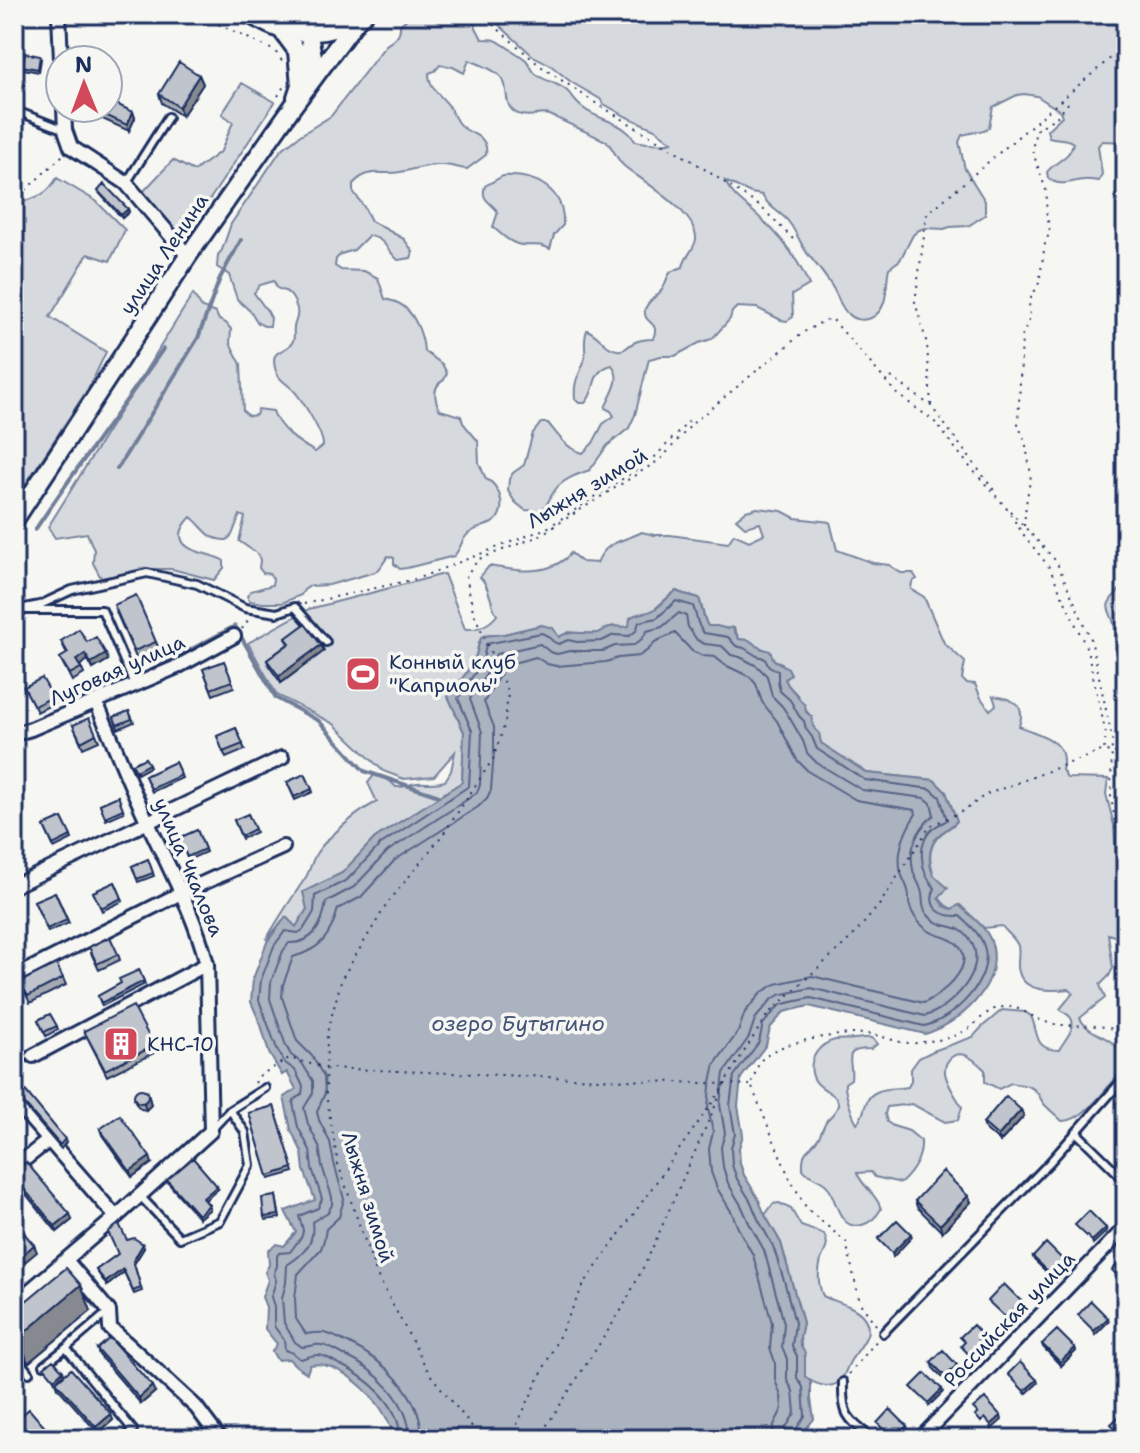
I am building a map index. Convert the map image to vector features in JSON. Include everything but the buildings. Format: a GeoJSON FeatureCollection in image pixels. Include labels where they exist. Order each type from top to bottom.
{"type":"FeatureCollection","features":[{"type":"Feature","properties":{"kind":"main road"},"geometry":{"type":"LineString","coordinates":[[251,14],[286,21],[308,31],[349,24],[361,15]]}},
{"type":"Feature","properties":{"kind":"street"},"geometry":{"type":"LineString","coordinates":[[59,14],[60,44]]}},
{"type":"Feature","properties":{"kind":"street","name":"улица Ленина"},"geometry":{"type":"LineString","coordinates":[[14,521],[188,256],[361,15]]}},
{"type":"Feature","properties":{"kind":"street"},"geometry":{"type":"LineString","coordinates":[[286,21],[297,51],[300,85],[293,106]]}},
{"type":"Feature","properties":{"kind":"street"},"geometry":{"type":"LineString","coordinates":[[308,31],[313,79]]}},
{"type":"Feature","properties":{"kind":"street"},"geometry":{"type":"LineString","coordinates":[[65,124],[71,147],[126,183],[188,256]]}},
{"type":"Feature","properties":{"kind":"street","name":"Луговая улица"},"geometry":{"type":"LineString","coordinates":[[14,734],[177,667],[234,636]]}},
{"type":"Feature","properties":{"kind":"street","name":"улица Чкалова"},"geometry":{"type":"LineString","coordinates":[[96,702],[201,941],[207,964],[211,1131]]}},
{"type":"Feature","properties":{"kind":"street"},"geometry":{"type":"LineString","coordinates":[[14,886],[282,758]]}},
{"type":"Feature","properties":{"kind":"street"},"geometry":{"type":"LineString","coordinates":[[16,971],[283,847]]}},
{"type":"Feature","properties":{"kind":"street"},"geometry":{"type":"LineString","coordinates":[[33,1056],[207,964]]}},
{"type":"Feature","properties":{"kind":"street"},"geometry":{"type":"LineString","coordinates":[[14,1100],[116,1217]]}},
{"type":"Feature","properties":{"kind":"street"},"geometry":{"type":"LineString","coordinates":[[14,1304],[211,1131]]}},
{"type":"Feature","properties":{"kind":"street"},"geometry":{"type":"LineString","coordinates":[[14,1168],[49,1140]]}},
{"type":"Feature","properties":{"kind":"street","name":"Российская улица"},"geometry":{"type":"LineString","coordinates":[[920,1439],[1126,1227]]}},
{"type":"Feature","properties":{"kind":"street"},"geometry":{"type":"LineString","coordinates":[[66,1260],[72,1276],[109,1311],[110,1328],[196,1407],[220,1439]]}},
{"type":"Feature","properties":{"kind":"lane"},"geometry":{"type":"LineString","coordinates":[[14,110],[65,130]]}},
{"type":"Feature","properties":{"kind":"lane"},"geometry":{"type":"LineString","coordinates":[[126,183],[168,117]]}},
{"type":"Feature","properties":{"kind":"lane"},"geometry":{"type":"LineString","coordinates":[[14,610],[40,605],[72,590],[147,573],[197,584],[245,608],[277,613],[295,607],[326,642]]}},
{"type":"Feature","properties":{"kind":"lane"},"geometry":{"type":"LineString","coordinates":[[14,610],[102,610],[134,685]]}},
{"type":"Feature","properties":{"kind":"lane"},"geometry":{"type":"LineString","coordinates":[[883,1333],[1077,1133],[1126,1076]]}},
{"type":"Feature","properties":{"kind":"lane"},"geometry":{"type":"LineString","coordinates":[[211,1131],[230,1110],[265,1088]]}},
{"type":"Feature","properties":{"kind":"lane"},"geometry":{"type":"LineString","coordinates":[[140,1196],[180,1238],[220,1221],[250,1165],[245,1132],[230,1110]]}},
{"type":"Feature","properties":{"kind":"lane"},"geometry":{"type":"LineString","coordinates":[[1077,1133],[1126,1181]]}},
{"type":"Feature","properties":{"kind":"lane"},"geometry":{"type":"LineString","coordinates":[[30,1290],[40,1303]]}},
{"type":"Feature","properties":{"kind":"lane"},"geometry":{"type":"LineString","coordinates":[[44,1365],[109,1311]]}},
{"type":"Feature","properties":{"kind":"lane"},"geometry":{"type":"LineString","coordinates":[[66,1348],[133,1430],[124,1439]]}},
{"type":"Feature","properties":{"kind":"lane"},"geometry":{"type":"LineString","coordinates":[[14,1354],[29,1373]]}},
{"type":"Feature","properties":{"kind":"lane"},"geometry":{"type":"LineString","coordinates":[[843,1382],[842,1406],[850,1421],[873,1439]]}},
{"type":"Feature","properties":{"kind":"path"},"geometry":{"type":"LineString","coordinates":[[197,14],[275,51],[284,62]]}},
{"type":"Feature","properties":{"kind":"path"},"geometry":{"type":"LineString","coordinates":[[481,14],[539,65],[761,207],[794,240]]}},
{"type":"Feature","properties":{"kind":"path"},"geometry":{"type":"LineString","coordinates":[[931,406],[927,344],[915,302],[927,214],[1126,45]]}},
{"type":"Feature","properties":{"kind":"path"},"geometry":{"type":"LineString","coordinates":[[278,96],[286,81]]}},
{"type":"Feature","properties":{"kind":"path"},"geometry":{"type":"LineString","coordinates":[[1024,527],[1031,475],[1025,440],[1018,425],[1022,337],[1030,318],[1029,302],[1039,283],[1050,231],[1046,211],[1047,193],[1032,150],[1036,130],[1059,115],[1069,102]]}},
{"type":"Feature","properties":{"kind":"path"},"geometry":{"type":"LineString","coordinates":[[14,201],[71,147]]}},
{"type":"Feature","properties":{"kind":"path","name":"Лыжня зимой"},"geometry":{"type":"LineString","coordinates":[[482,1439],[429,1373],[377,1275],[338,1164],[326,1095],[327,1033],[342,978],[387,904],[444,833],[493,759],[505,723],[508,693],[473,611],[466,575],[479,559],[537,537],[661,459],[693,423],[804,332],[825,320],[833,320],[897,394],[934,421],[1005,506],[1049,567],[1087,649],[1106,734],[1104,750]]}},
{"type":"Feature","properties":{"kind":"path"},"geometry":{"type":"LineString","coordinates":[[891,377],[931,406],[1005,506],[1056,561],[1091,639],[1112,738],[1111,797],[1121,856],[1126,950]]}},
{"type":"Feature","properties":{"kind":"path"},"geometry":{"type":"LineString","coordinates":[[295,607],[416,579],[547,528],[653,459],[689,421]]}},
{"type":"Feature","properties":{"kind":"path"},"geometry":{"type":"LineString","coordinates":[[510,1439],[584,1284],[725,1084],[768,1014],[853,936],[880,904],[930,826],[965,810],[985,795],[1104,750],[1126,752]]}},
{"type":"Feature","properties":{"kind":"path"},"geometry":{"type":"LineString","coordinates":[[843,1382],[883,1333],[860,1303],[846,1242],[807,1209],[789,1177],[751,1085],[763,1058],[790,1043],[867,1034],[910,1043],[948,1039],[998,1008],[1017,1007],[1041,1021],[1060,1025],[1089,1024],[1126,1034]]}},
{"type":"Feature","properties":{"kind":"path"},"geometry":{"type":"LineString","coordinates":[[247,1099],[259,1076],[289,1058],[326,1068],[751,1085]]}},
{"type":"Feature","properties":{"kind":"path"},"geometry":{"type":"LineString","coordinates":[[538,1439],[622,1309],[725,1084]]}},
{"type":"Feature","properties":{"kind":"path"},"geometry":{"type":"LineString","coordinates":[[837,1439],[850,1421]]}},
{"type":"Feature","properties":{"kind":"shaded area"},"geometry":{"type":"Polygon","coordinates":[[[412,14],[469,14],[482,39],[497,41],[521,56],[535,74],[566,90],[590,113],[618,125],[635,141],[659,144],[672,142],[655,129],[604,104],[533,56],[487,14],[1126,14],[1126,142],[1102,141],[1098,146],[1102,174],[1099,181],[1057,183],[1048,178],[1047,172],[1069,153],[1073,143],[1049,137],[1047,130],[1062,116],[1060,111],[1037,96],[1024,94],[993,107],[989,127],[962,135],[959,142],[965,169],[985,201],[985,215],[968,226],[925,228],[913,235],[900,260],[889,268],[886,296],[881,309],[865,319],[853,318],[845,311],[791,225],[762,195],[725,181],[736,197],[782,241],[805,275],[809,285],[792,295],[793,317],[787,321],[781,320],[757,308],[737,307],[712,339],[675,356],[649,359],[629,428],[607,446],[590,470],[558,486],[544,508],[525,510],[508,491],[509,479],[524,465],[533,433],[541,423],[548,423],[567,445],[583,453],[593,443],[603,424],[614,416],[605,408],[616,381],[612,365],[597,376],[585,403],[575,399],[576,381],[585,358],[587,330],[616,350],[653,339],[655,329],[645,315],[646,307],[662,290],[671,272],[683,267],[696,239],[688,218],[624,166],[606,141],[550,115],[518,114],[509,106],[503,80],[485,66],[469,60],[464,73],[440,65],[429,73],[431,83],[459,124],[481,139],[486,155],[467,169],[432,165],[394,173],[371,173],[359,178],[353,184],[353,191],[371,221],[404,239],[413,252],[411,258],[398,260],[381,241],[368,236],[354,250],[341,254],[335,266],[341,270],[364,271],[378,278],[385,299],[404,306],[413,317],[424,351],[442,364],[447,373],[436,389],[435,397],[440,410],[461,416],[478,441],[479,463],[501,500],[497,519],[468,534],[454,556],[400,569],[394,564],[394,558],[388,556],[375,572],[329,585],[310,586],[301,595],[282,603],[250,601],[247,596],[251,591],[272,585],[273,579],[259,568],[259,555],[239,541],[245,517],[240,515],[227,540],[211,536],[191,517],[182,529],[182,541],[191,549],[224,561],[224,568],[214,580],[172,569],[152,569],[101,578],[93,563],[94,550],[87,533],[55,538],[48,527],[193,294],[202,308],[216,313],[219,320],[231,329],[230,343],[241,364],[243,411],[249,416],[256,415],[258,409],[273,411],[284,430],[302,444],[315,452],[323,446],[320,433],[305,406],[279,377],[275,368],[275,355],[294,339],[297,313],[294,300],[287,292],[277,288],[274,281],[260,285],[254,293],[271,318],[270,326],[258,323],[237,299],[229,275],[217,267],[218,255],[231,224],[281,150],[331,116],[386,45],[396,37],[400,25],[412,14]]]}},
{"type":"Feature","properties":{"kind":"shaded area"},"geometry":{"type":"Polygon","coordinates":[[[242,83],[275,102],[188,232],[177,235],[140,195],[173,160],[194,171],[221,151],[233,122],[222,114],[242,83]]]}},
{"type":"Feature","properties":{"kind":"shaded area"},"geometry":{"type":"Polygon","coordinates":[[[503,176],[537,181],[546,186],[559,202],[563,225],[554,235],[550,249],[514,243],[493,227],[498,212],[485,198],[484,191],[485,186],[503,176]]]}},
{"type":"Feature","properties":{"kind":"shaded area"},"geometry":{"type":"Polygon","coordinates":[[[57,178],[96,201],[125,230],[110,261],[88,254],[50,317],[106,352],[91,384],[14,502],[14,207],[42,194],[57,178]]]}},
{"type":"Feature","properties":{"kind":"shaded area"},"geometry":{"type":"Polygon","coordinates":[[[757,508],[782,511],[795,518],[830,522],[837,550],[873,563],[889,565],[901,573],[913,573],[917,579],[912,582],[911,589],[924,597],[944,643],[965,662],[962,679],[975,684],[990,710],[996,705],[993,696],[1016,704],[1021,712],[1019,726],[1057,745],[1063,760],[1062,770],[1067,778],[1108,779],[1106,794],[1114,825],[1122,927],[1117,937],[1108,934],[1113,968],[1100,985],[1105,998],[1080,1018],[1091,1030],[1119,1049],[1122,1070],[1087,1110],[1062,1121],[1044,1105],[1034,1089],[1011,1083],[999,1089],[985,1082],[985,1070],[973,1059],[961,1054],[953,1056],[946,1065],[945,1073],[962,1107],[958,1120],[945,1122],[912,1104],[887,1107],[887,1122],[909,1131],[921,1141],[920,1153],[913,1169],[901,1183],[875,1177],[871,1172],[857,1173],[881,1209],[873,1219],[862,1225],[848,1224],[828,1187],[803,1169],[805,1153],[819,1137],[838,1105],[835,1097],[818,1084],[812,1073],[812,1062],[820,1048],[837,1040],[872,1038],[877,1044],[871,1049],[855,1051],[850,1057],[851,1079],[845,1087],[857,1123],[873,1094],[908,1087],[911,1069],[919,1058],[973,1037],[1002,1010],[1025,1012],[1031,1016],[1041,1044],[1059,1050],[1071,1031],[1072,1022],[1060,1009],[1073,993],[1069,989],[1040,989],[1027,984],[1018,969],[1017,943],[1002,926],[984,928],[960,905],[952,909],[940,899],[931,866],[931,852],[939,836],[957,821],[946,792],[934,780],[867,773],[821,743],[812,717],[786,682],[782,663],[774,660],[766,650],[739,639],[734,628],[708,627],[699,598],[676,591],[637,623],[624,628],[611,627],[600,633],[569,632],[559,637],[541,625],[483,636],[471,666],[448,696],[464,732],[462,782],[375,838],[342,873],[304,892],[307,909],[296,927],[286,917],[266,940],[321,847],[344,825],[377,802],[368,783],[375,774],[396,787],[445,781],[451,771],[455,752],[434,776],[404,779],[383,771],[334,724],[277,695],[248,643],[309,609],[444,574],[465,629],[479,628],[497,615],[480,577],[489,566],[543,569],[563,561],[571,553],[582,562],[597,563],[610,546],[642,532],[728,543],[734,534],[749,541],[764,534],[760,523],[745,527],[736,519],[746,511],[757,508]]]}},
{"type":"Feature","properties":{"kind":"shaded area"},"geometry":{"type":"Polygon","coordinates":[[[1126,588],[1126,696],[1119,681],[1125,656],[1116,644],[1115,626],[1108,606],[1119,590],[1126,588]]]}},
{"type":"Feature","properties":{"kind":"shaded area"},"geometry":{"type":"Polygon","coordinates":[[[779,1203],[791,1209],[801,1226],[824,1234],[826,1238],[819,1273],[823,1296],[854,1309],[862,1315],[868,1327],[866,1339],[843,1377],[830,1386],[805,1377],[800,1337],[803,1323],[781,1243],[765,1215],[773,1204],[779,1203]]]}},
{"type":"Feature","properties":{"kind":"water","name":"озеро Бутыгино"},"geometry":{"type":"Polygon","coordinates":[[[676,591],[699,598],[708,626],[732,627],[739,639],[749,640],[770,651],[774,660],[788,668],[791,674],[785,679],[786,682],[812,717],[821,743],[867,773],[934,780],[946,792],[957,821],[937,837],[931,851],[932,871],[948,888],[938,898],[944,906],[952,909],[959,905],[988,935],[993,948],[990,977],[984,990],[963,1013],[925,1034],[809,1006],[784,1012],[770,1028],[766,1045],[741,1078],[738,1106],[743,1135],[739,1148],[740,1163],[781,1243],[803,1323],[800,1345],[805,1353],[805,1376],[811,1382],[814,1419],[800,1439],[393,1439],[384,1413],[362,1387],[335,1369],[310,1365],[307,1373],[289,1359],[277,1360],[272,1351],[277,1344],[265,1329],[266,1307],[262,1297],[268,1280],[265,1272],[269,1265],[268,1250],[277,1244],[284,1246],[296,1232],[285,1211],[315,1200],[304,1170],[302,1152],[291,1130],[284,1097],[296,1089],[287,1072],[282,1075],[269,1053],[251,1002],[253,979],[267,942],[286,917],[296,927],[307,909],[303,892],[342,873],[375,838],[462,782],[464,732],[448,696],[471,665],[483,636],[542,625],[553,628],[559,637],[568,633],[598,633],[612,626],[627,627],[630,618],[652,611],[676,591]]]}},
{"type":"Feature","properties":{"kind":"waterway"},"geometry":{"type":"LineString","coordinates":[[117,469],[198,338],[220,278],[241,240]]}},
{"type":"Feature","properties":{"kind":"waterway"},"geometry":{"type":"LineString","coordinates":[[35,530],[163,349]]}},
{"type":"Feature","properties":{"kind":"waterway"},"geometry":{"type":"LineString","coordinates":[[141,676],[235,626],[276,698],[319,721],[364,771],[439,796]]}},
{"type":"Feature","properties":{"kind":"place","name":"Конный клуб \"Каприоль\""},"geometry":{"type":"Point","coordinates":[363,674]}},
{"type":"Feature","properties":{"kind":"place","name":"КНС-10"},"geometry":{"type":"Point","coordinates":[121,1044]}}]}
